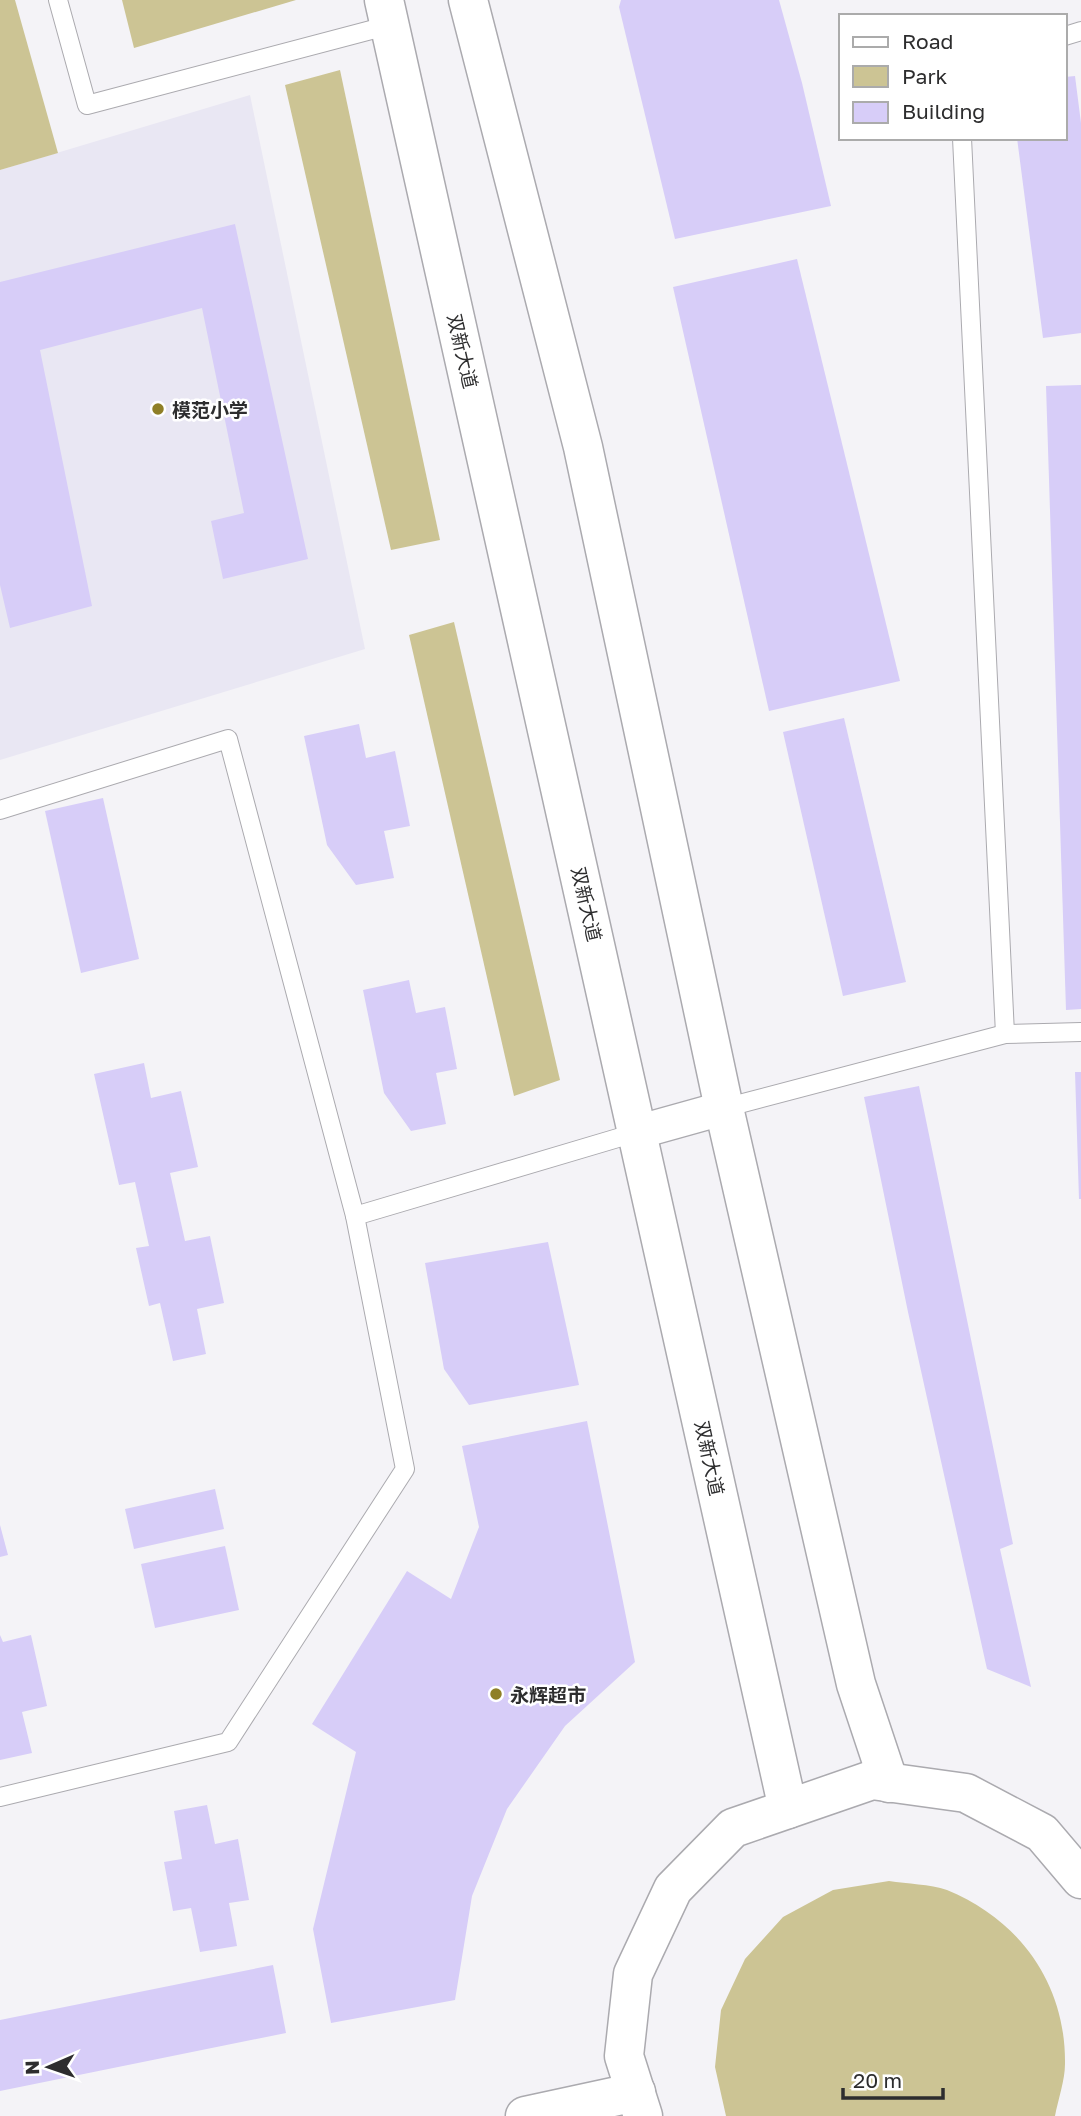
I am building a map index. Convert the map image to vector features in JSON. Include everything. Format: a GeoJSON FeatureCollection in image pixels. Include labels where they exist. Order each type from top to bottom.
{"type":"FeatureCollection","features":[{"type":"Feature","properties":{"kind":"main road"},"geometry":{"type":"LineString","coordinates":[[468,0],[583,447],[724,1108],[856,1684],[888,1783]]}},
{"type":"Feature","properties":{"kind":"main road","name":"双新大道"},"geometry":{"type":"LineString","coordinates":[[387,12],[788,1809]]}},
{"type":"Feature","properties":{"kind":"main road"},"geometry":{"type":"LineString","coordinates":[[525,2116],[639,2104],[624,2056],[633,1974],[673,1889],[733,1828],[872,1780],[966,1793],[1042,1833],[1081,1880]]}},
{"type":"Feature","properties":{"kind":"street"},"geometry":{"type":"LineString","coordinates":[[638,1132],[724,1108]]}},
{"type":"Feature","properties":{"kind":"lane"},"geometry":{"type":"LineString","coordinates":[[58,0],[87,105],[387,12]]}},
{"type":"Feature","properties":{"kind":"lane"},"geometry":{"type":"LineString","coordinates":[[962,140],[1005,1034]]}},
{"type":"Feature","properties":{"kind":"lane"},"geometry":{"type":"LineString","coordinates":[[0,810],[228,739],[355,1216],[405,1469],[228,1742],[0,1797]]}},
{"type":"Feature","properties":{"kind":"lane"},"geometry":{"type":"LineString","coordinates":[[724,1108],[1005,1034],[1081,1032]]}},
{"type":"Feature","properties":{"kind":"lane"},"geometry":{"type":"LineString","coordinates":[[355,1216],[638,1132]]}},
{"type":"Feature","properties":{"kind":"shaded area","name":"模范小学"},"geometry":{"type":"Polygon","coordinates":[[[250,95],[365,649],[0,760],[0,170],[250,95]]]}},
{"type":"Feature","properties":{"kind":"green space"},"geometry":{"type":"Polygon","coordinates":[[[0,0],[15,0],[58,153],[0,170],[0,0]]]}},
{"type":"Feature","properties":{"kind":"green space"},"geometry":{"type":"Polygon","coordinates":[[[122,0],[296,0],[134,48],[122,0]]]}},
{"type":"Feature","properties":{"kind":"green space"},"geometry":{"type":"Polygon","coordinates":[[[340,70],[440,540],[391,550],[285,85],[340,70]]]}},
{"type":"Feature","properties":{"kind":"green space"},"geometry":{"type":"Polygon","coordinates":[[[454,622],[560,1080],[514,1096],[409,635],[454,622]]]}},
{"type":"Feature","properties":{"kind":"green space"},"geometry":{"type":"Polygon","coordinates":[[[889,1881],[940,1888],[973,1903],[1017,1937],[1034,1958],[1057,2007],[1063,2035],[1065,2070],[1055,2116],[726,2116],[715,2067],[721,2010],[745,1959],[783,1917],[833,1890],[889,1881]]]}},
{"type":"Feature","properties":{"kind":"building"},"geometry":{"type":"Polygon","coordinates":[[[621,0],[779,0],[831,206],[675,239],[619,7],[621,0]]]}},
{"type":"Feature","properties":{"kind":"building"},"geometry":{"type":"Polygon","coordinates":[[[1075,76],[1081,123],[1081,333],[1043,338],[1017,140],[1067,140],[1067,77],[1075,76]]]}},
{"type":"Feature","properties":{"kind":"building"},"geometry":{"type":"Polygon","coordinates":[[[235,224],[308,559],[223,579],[211,521],[244,513],[202,308],[40,350],[92,606],[10,628],[0,585],[0,282],[235,224]]]}},
{"type":"Feature","properties":{"kind":"building"},"geometry":{"type":"Polygon","coordinates":[[[797,259],[900,681],[769,711],[673,287],[797,259]]]}},
{"type":"Feature","properties":{"kind":"building"},"geometry":{"type":"Polygon","coordinates":[[[1081,385],[1081,1009],[1066,1010],[1046,386],[1081,385]]]}},
{"type":"Feature","properties":{"kind":"building"},"geometry":{"type":"Polygon","coordinates":[[[844,718],[906,982],[843,996],[783,732],[844,718]]]}},
{"type":"Feature","properties":{"kind":"building"},"geometry":{"type":"Polygon","coordinates":[[[359,724],[366,758],[395,751],[410,826],[384,831],[394,878],[356,885],[327,845],[304,736],[359,724]]]}},
{"type":"Feature","properties":{"kind":"building"},"geometry":{"type":"Polygon","coordinates":[[[103,798],[139,959],[81,973],[45,811],[103,798]]]}},
{"type":"Feature","properties":{"kind":"building"},"geometry":{"type":"Polygon","coordinates":[[[409,980],[416,1013],[445,1007],[457,1069],[436,1073],[446,1124],[411,1131],[384,1093],[363,990],[409,980]]]}},
{"type":"Feature","properties":{"kind":"building"},"geometry":{"type":"Polygon","coordinates":[[[144,1063],[151,1098],[181,1091],[198,1167],[170,1173],[185,1241],[210,1236],[224,1303],[197,1309],[206,1354],[173,1361],[160,1303],[149,1306],[136,1248],[149,1246],[135,1182],[119,1185],[94,1074],[144,1063]]]}},
{"type":"Feature","properties":{"kind":"building"},"geometry":{"type":"Polygon","coordinates":[[[1075,1072],[1081,1072],[1081,1199],[1079,1199],[1075,1072]]]}},
{"type":"Feature","properties":{"kind":"building"},"geometry":{"type":"Polygon","coordinates":[[[919,1086],[1013,1544],[1000,1549],[1031,1687],[987,1669],[908,1312],[864,1097],[919,1086]]]}},
{"type":"Feature","properties":{"kind":"building"},"geometry":{"type":"Polygon","coordinates":[[[548,1242],[579,1385],[469,1405],[444,1369],[425,1263],[548,1242]]]}},
{"type":"Feature","properties":{"kind":"building","name":"永辉超市"},"geometry":{"type":"Polygon","coordinates":[[[587,1421],[635,1662],[565,1726],[507,1809],[472,1896],[455,2000],[331,2023],[313,1929],[356,1752],[312,1724],[407,1571],[451,1599],[479,1527],[462,1446],[587,1421]]]}},
{"type":"Feature","properties":{"kind":"building"},"geometry":{"type":"Polygon","coordinates":[[[215,1489],[224,1529],[134,1549],[125,1509],[215,1489]]]}},
{"type":"Feature","properties":{"kind":"building"},"geometry":{"type":"Polygon","coordinates":[[[0,1525],[8,1555],[0,1557],[0,1525]]]}},
{"type":"Feature","properties":{"kind":"building"},"geometry":{"type":"Polygon","coordinates":[[[225,1546],[239,1610],[155,1628],[141,1564],[225,1546]]]}},
{"type":"Feature","properties":{"kind":"building"},"geometry":{"type":"Polygon","coordinates":[[[0,1635],[3,1642],[31,1635],[47,1706],[22,1712],[32,1753],[0,1760],[0,1635]]]}},
{"type":"Feature","properties":{"kind":"building"},"geometry":{"type":"Polygon","coordinates":[[[207,1805],[215,1844],[238,1839],[249,1900],[229,1903],[237,1946],[200,1952],[191,1908],[173,1911],[164,1862],[182,1859],[174,1811],[207,1805]]]}},
{"type":"Feature","properties":{"kind":"building"},"geometry":{"type":"Polygon","coordinates":[[[273,1965],[286,2033],[0,2091],[0,2020],[273,1965]]]}},
{"type":"Feature","properties":{"kind":"place","name":"模范小学"},"geometry":{"type":"Point","coordinates":[158,409]}},
{"type":"Feature","properties":{"kind":"place","name":"永辉超市"},"geometry":{"type":"Point","coordinates":[496,1694]}}]}
